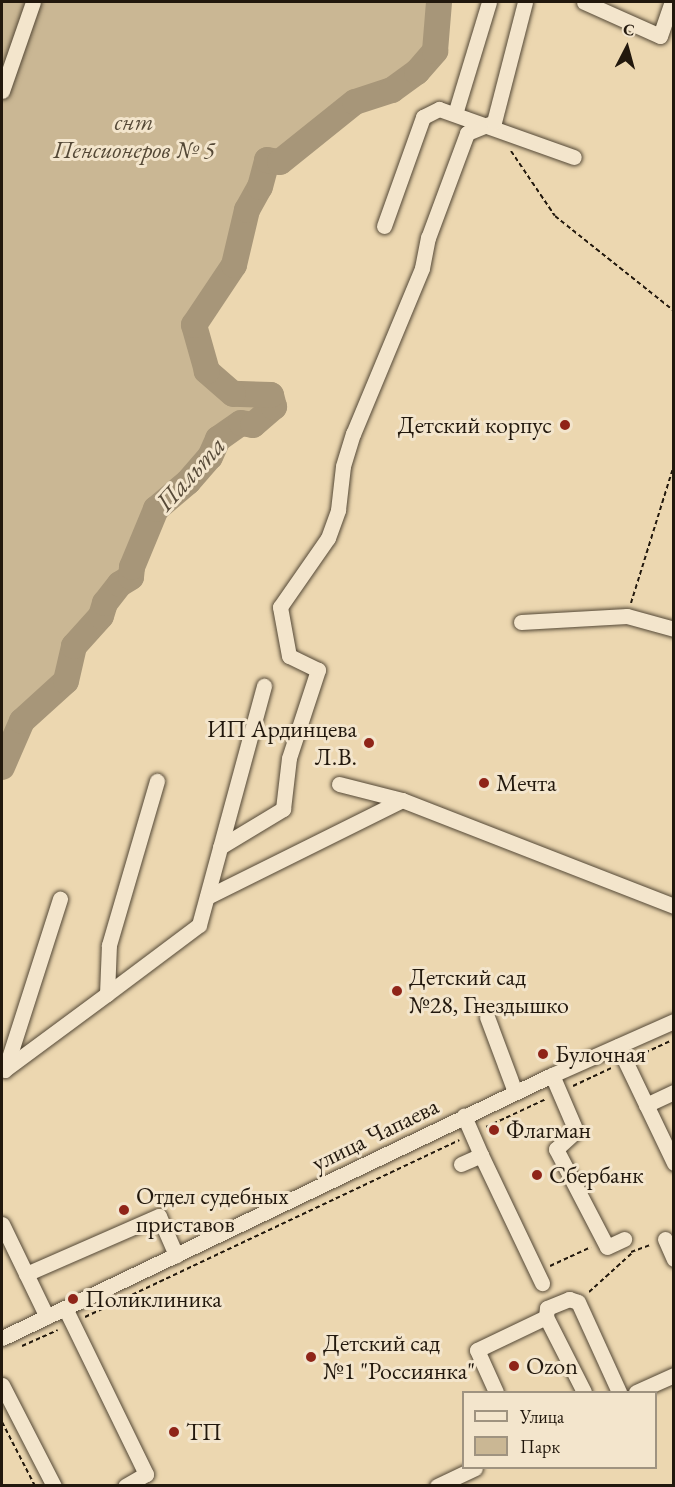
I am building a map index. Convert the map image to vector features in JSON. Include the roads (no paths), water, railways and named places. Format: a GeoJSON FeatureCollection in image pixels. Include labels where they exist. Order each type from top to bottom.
{"type":"FeatureCollection","features":[{"type":"Feature","properties":{"kind":"street"},"geometry":{"type":"LineString","coordinates":[[2,91],[33,2]]}},
{"type":"Feature","properties":{"kind":"street"},"geometry":{"type":"LineString","coordinates":[[455,114],[489,2]]}},
{"type":"Feature","properties":{"kind":"street"},"geometry":{"type":"LineString","coordinates":[[490,129],[494,122],[525,2]]}},
{"type":"Feature","properties":{"kind":"street"},"geometry":{"type":"LineString","coordinates":[[584,2],[660,36],[672,2]]}},
{"type":"Feature","properties":{"kind":"street"},"geometry":{"type":"LineString","coordinates":[[384,226],[423,117],[439,109],[574,157]]}},
{"type":"Feature","properties":{"kind":"street"},"geometry":{"type":"LineString","coordinates":[[220,847],[283,809],[289,758],[318,670],[289,656],[280,607],[328,538],[338,510],[343,466],[353,434],[422,268],[428,238],[466,133],[490,129]]}},
{"type":"Feature","properties":{"kind":"street"},"geometry":{"type":"LineString","coordinates":[[521,622],[627,616],[674,628]]}},
{"type":"Feature","properties":{"kind":"street"},"geometry":{"type":"LineString","coordinates":[[4,1071],[199,925],[264,686]]}},
{"type":"Feature","properties":{"kind":"street"},"geometry":{"type":"LineString","coordinates":[[107,994],[109,945],[157,781]]}},
{"type":"Feature","properties":{"kind":"street"},"geometry":{"type":"LineString","coordinates":[[339,784],[402,800],[674,906]]}},
{"type":"Feature","properties":{"kind":"street"},"geometry":{"type":"LineString","coordinates":[[207,897],[402,800]]}},
{"type":"Feature","properties":{"kind":"street"},"geometry":{"type":"LineString","coordinates":[[4,1071],[60,899]]}},
{"type":"Feature","properties":{"kind":"street"},"geometry":{"type":"LineString","coordinates":[[487,1017],[515,1092]]}},
{"type":"Feature","properties":{"kind":"street","name":"улица Чапаева"},"geometry":{"type":"LineString","coordinates":[[2,1338],[464,1116],[674,1021]]}},
{"type":"Feature","properties":{"kind":"street"},"geometry":{"type":"LineString","coordinates":[[618,1046],[674,1163]]}},
{"type":"Feature","properties":{"kind":"street"},"geometry":{"type":"LineString","coordinates":[[552,1075],[576,1131],[556,1149],[607,1247],[624,1239]]}},
{"type":"Feature","properties":{"kind":"street"},"geometry":{"type":"LineString","coordinates":[[646,1105],[674,1092]]}},
{"type":"Feature","properties":{"kind":"street"},"geometry":{"type":"LineString","coordinates":[[464,1116],[539,1278]]}},
{"type":"Feature","properties":{"kind":"street"},"geometry":{"type":"LineString","coordinates":[[461,1164],[481,1155]]}},
{"type":"Feature","properties":{"kind":"street"},"geometry":{"type":"LineString","coordinates":[[26,1274],[159,1216],[176,1254]]}},
{"type":"Feature","properties":{"kind":"street"},"geometry":{"type":"LineString","coordinates":[[2,1224],[47,1317]]}},
{"type":"Feature","properties":{"kind":"street"},"geometry":{"type":"LineString","coordinates":[[664,1239],[674,1259]]}},
{"type":"Feature","properties":{"kind":"street"},"geometry":{"type":"LineString","coordinates":[[583,1391],[546,1317],[548,1308],[569,1299],[578,1302],[619,1391]]}},
{"type":"Feature","properties":{"kind":"street"},"geometry":{"type":"LineString","coordinates":[[65,1308],[146,1474],[125,1485]]}},
{"type":"Feature","properties":{"kind":"street"},"geometry":{"type":"LineString","coordinates":[[496,1391],[477,1350],[546,1317]]}},
{"type":"Feature","properties":{"kind":"street"},"geometry":{"type":"LineString","coordinates":[[638,1391],[674,1375]]}},
{"type":"Feature","properties":{"kind":"street"},"geometry":{"type":"LineString","coordinates":[[2,1385],[54,1485]]}},
{"type":"Feature","properties":{"kind":"street"},"geometry":{"type":"LineString","coordinates":[[437,1485],[472,1469]]}},
{"type":"Feature","properties":{"kind":"waterway","name":"Пальта"},"geometry":{"type":"LineString","coordinates":[[2,767],[22,721],[66,681],[74,646],[101,616],[105,603],[120,584],[131,577],[132,567],[156,509],[188,482],[210,457],[218,439],[241,423],[253,425],[274,407],[271,395],[233,394],[207,371],[194,325],[234,265],[247,210],[260,187],[267,160],[280,162],[355,102],[392,90],[417,72],[435,51],[439,2]]}},
{"type":"Feature","properties":{"kind":"place","name":"Детский корпус"},"geometry":{"type":"Point","coordinates":[565,425]}},
{"type":"Feature","properties":{"kind":"place","name":"ИП Ардинцева Л.В."},"geometry":{"type":"Point","coordinates":[369,743]}},
{"type":"Feature","properties":{"kind":"place","name":"Мечта"},"geometry":{"type":"Point","coordinates":[484,783]}},
{"type":"Feature","properties":{"kind":"place","name":"Детский сад №28, Гнездышко"},"geometry":{"type":"Point","coordinates":[397,991]}},
{"type":"Feature","properties":{"kind":"place","name":"Булочная"},"geometry":{"type":"Point","coordinates":[543,1054]}},
{"type":"Feature","properties":{"kind":"place","name":"Флагман"},"geometry":{"type":"Point","coordinates":[494,1130]}},
{"type":"Feature","properties":{"kind":"place","name":"Сбербанк"},"geometry":{"type":"Point","coordinates":[537,1175]}},
{"type":"Feature","properties":{"kind":"place","name":"Отдел судебных приставов"},"geometry":{"type":"Point","coordinates":[124,1210]}},
{"type":"Feature","properties":{"kind":"place","name":"Поликлиника"},"geometry":{"type":"Point","coordinates":[73,1299]}},
{"type":"Feature","properties":{"kind":"place","name":"Детский сад №1 \"Россиянка\""},"geometry":{"type":"Point","coordinates":[311,1357]}},
{"type":"Feature","properties":{"kind":"place","name":"Ozon"},"geometry":{"type":"Point","coordinates":[514,1366]}},
{"type":"Feature","properties":{"kind":"place","name":"ТП"},"geometry":{"type":"Point","coordinates":[174,1432]}},
{"type":"Feature","properties":{"kind":"park label","name":"снт Пенсионеров № 5"},"geometry":{"type":"Point","coordinates":[134,136]}}]}
